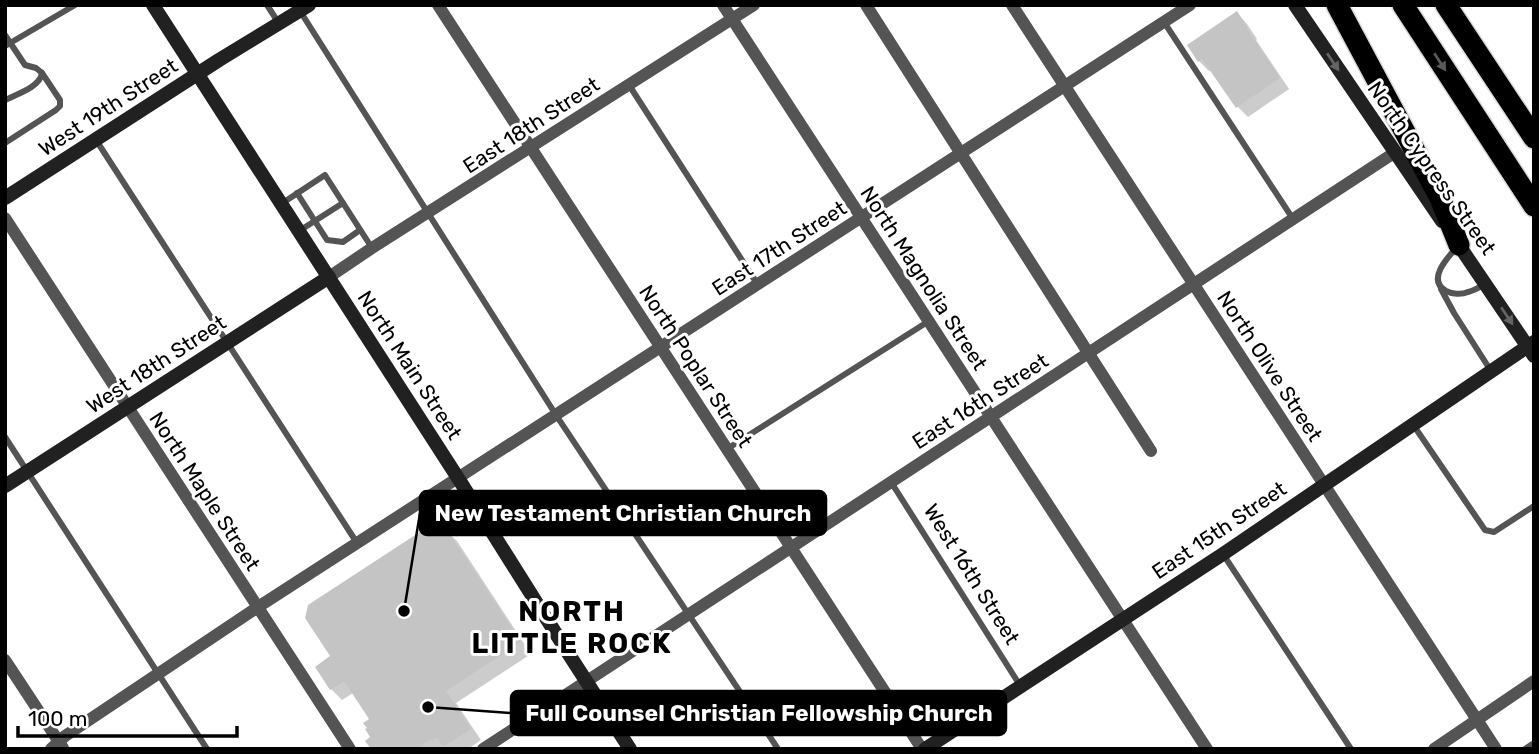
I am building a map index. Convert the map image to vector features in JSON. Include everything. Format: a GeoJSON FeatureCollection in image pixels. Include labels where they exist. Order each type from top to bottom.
{"type":"FeatureCollection","features":[{"type":"Feature","properties":{"kind":"highway"},"geometry":{"type":"LineString","coordinates":[[1337,5],[1440,198],[1459,245]]}},
{"type":"Feature","properties":{"kind":"highway"},"geometry":{"type":"LineString","coordinates":[[1402,5],[1534,206]]}},
{"type":"Feature","properties":{"kind":"highway"},"geometry":{"type":"LineString","coordinates":[[1446,5],[1534,138]]}},
{"type":"Feature","properties":{"kind":"main road","name":"North Main Street"},"geometry":{"type":"LineString","coordinates":[[153,5],[630,749]]}},
{"type":"Feature","properties":{"kind":"main road","name":"North Cypress Street"},"geometry":{"type":"LineString","coordinates":[[1295,5],[1394,153],[1532,348]]}},
{"type":"Feature","properties":{"kind":"main road","name":"West 19th Street"},"geometry":{"type":"LineString","coordinates":[[5,198],[304,8]]}},
{"type":"Feature","properties":{"kind":"main road","name":"West 18th Street"},"geometry":{"type":"LineString","coordinates":[[5,486],[329,277]]}},
{"type":"Feature","properties":{"kind":"main road","name":"East 15th Street"},"geometry":{"type":"LineString","coordinates":[[924,749],[1223,554],[1491,371],[1532,348]]}},
{"type":"Feature","properties":{"kind":"street","name":"North Poplar Street"},"geometry":{"type":"LineString","coordinates":[[438,5],[924,749]]}},
{"type":"Feature","properties":{"kind":"street","name":"North Magnolia Street"},"geometry":{"type":"LineString","coordinates":[[723,5],[1207,749]]}},
{"type":"Feature","properties":{"kind":"street","name":"East 18th Street"},"geometry":{"type":"LineString","coordinates":[[329,277],[754,5]]}},
{"type":"Feature","properties":{"kind":"street"},"geometry":{"type":"LineString","coordinates":[[866,5],[1151,451]]}},
{"type":"Feature","properties":{"kind":"street","name":"North Olive Street"},"geometry":{"type":"LineString","coordinates":[[1012,5],[1496,749]]}},
{"type":"Feature","properties":{"kind":"street","name":"East 17th Street"},"geometry":{"type":"LineString","coordinates":[[58,746],[158,673],[258,607],[1190,5]]}},
{"type":"Feature","properties":{"kind":"street","name":"East 16th Street"},"geometry":{"type":"LineString","coordinates":[[586,682],[1394,153]]}},
{"type":"Feature","properties":{"kind":"street","name":"North Maple Street"},"geometry":{"type":"LineString","coordinates":[[5,218],[350,749]]}},
{"type":"Feature","properties":{"kind":"street"},"geometry":{"type":"LineString","coordinates":[[5,660],[58,746]]}},
{"type":"Feature","properties":{"kind":"street"},"geometry":{"type":"LineString","coordinates":[[1434,749],[1534,681]]}},
{"type":"Feature","properties":{"kind":"street"},"geometry":{"type":"LineString","coordinates":[[488,748],[586,682]]}},
{"type":"Feature","properties":{"kind":"lane"},"geometry":{"type":"LineString","coordinates":[[8,44],[75,5]]}},
{"type":"Feature","properties":{"kind":"lane"},"geometry":{"type":"LineString","coordinates":[[267,5],[279,23]]}},
{"type":"Feature","properties":{"kind":"lane"},"geometry":{"type":"LineString","coordinates":[[304,8],[427,214],[556,415],[778,749]]}},
{"type":"Feature","properties":{"kind":"lane"},"geometry":{"type":"LineString","coordinates":[[1164,22],[1293,219]]}},
{"type":"Feature","properties":{"kind":"lane"},"geometry":{"type":"LineString","coordinates":[[5,35],[8,44],[24,65],[42,72],[60,100],[60,106],[56,110],[5,143]]}},
{"type":"Feature","properties":{"kind":"lane"},"geometry":{"type":"LineString","coordinates":[[5,100],[36,84],[42,72]]}},
{"type":"Feature","properties":{"kind":"lane"},"geometry":{"type":"LineString","coordinates":[[629,85],[758,285]]}},
{"type":"Feature","properties":{"kind":"lane"},"geometry":{"type":"LineString","coordinates":[[96,140],[357,543]]}},
{"type":"Feature","properties":{"kind":"lane"},"geometry":{"type":"LineString","coordinates":[[281,204],[325,175],[372,248]]}},
{"type":"Feature","properties":{"kind":"lane"},"geometry":{"type":"LineString","coordinates":[[297,193],[327,240],[343,242],[360,230]]}},
{"type":"Feature","properties":{"kind":"lane"},"geometry":{"type":"LineString","coordinates":[[299,231],[343,202]]}},
{"type":"Feature","properties":{"kind":"lane"},"geometry":{"type":"LineString","coordinates":[[1459,245],[1441,267],[1438,281],[1454,313],[1491,371]]}},
{"type":"Feature","properties":{"kind":"lane"},"geometry":{"type":"LineString","coordinates":[[1440,287],[1449,293],[1458,294],[1486,284]]}},
{"type":"Feature","properties":{"kind":"lane"},"geometry":{"type":"LineString","coordinates":[[727,449],[929,321]]}},
{"type":"Feature","properties":{"kind":"lane"},"geometry":{"type":"LineString","coordinates":[[1413,424],[1485,530],[1494,532],[1534,506]]}},
{"type":"Feature","properties":{"kind":"lane"},"geometry":{"type":"LineString","coordinates":[[5,437],[207,749]]}},
{"type":"Feature","properties":{"kind":"lane","name":"West 16th Street"},"geometry":{"type":"LineString","coordinates":[[891,482],[1021,687]]}},
{"type":"Feature","properties":{"kind":"lane"},"geometry":{"type":"LineString","coordinates":[[1223,554],[1350,749]]}},
{"type":"Feature","properties":{"kind":"lane"},"geometry":{"type":"LineString","coordinates":[[1525,749],[1534,743]]}},
{"type":"Feature","properties":{"kind":"building"},"geometry":{"type":"Polygon","coordinates":[[[1237,11],[1280,78],[1236,108],[1202,59],[1198,62],[1187,45],[1237,11]]]}},
{"type":"Feature","properties":{"kind":"building"},"geometry":{"type":"Polygon","coordinates":[[[429,526],[446,528],[521,642],[446,691],[471,729],[443,747],[437,737],[416,749],[371,749],[365,741],[370,737],[363,723],[369,719],[344,681],[330,690],[315,667],[330,656],[305,618],[308,605],[429,526]]]}},
{"type":"Feature","properties":{"kind":"place","name":"New Testament Christian Church"},"geometry":{"type":"Point","coordinates":[404,611]}},
{"type":"Feature","properties":{"kind":"place","name":"Full Counsel Christian Fellowship Church"},"geometry":{"type":"Point","coordinates":[428,707]}},
{"type":"Feature","properties":{"kind":"district","name":"NORTH LITTLE ROCK"},"geometry":{"type":"Point","coordinates":[572,627]}}]}
